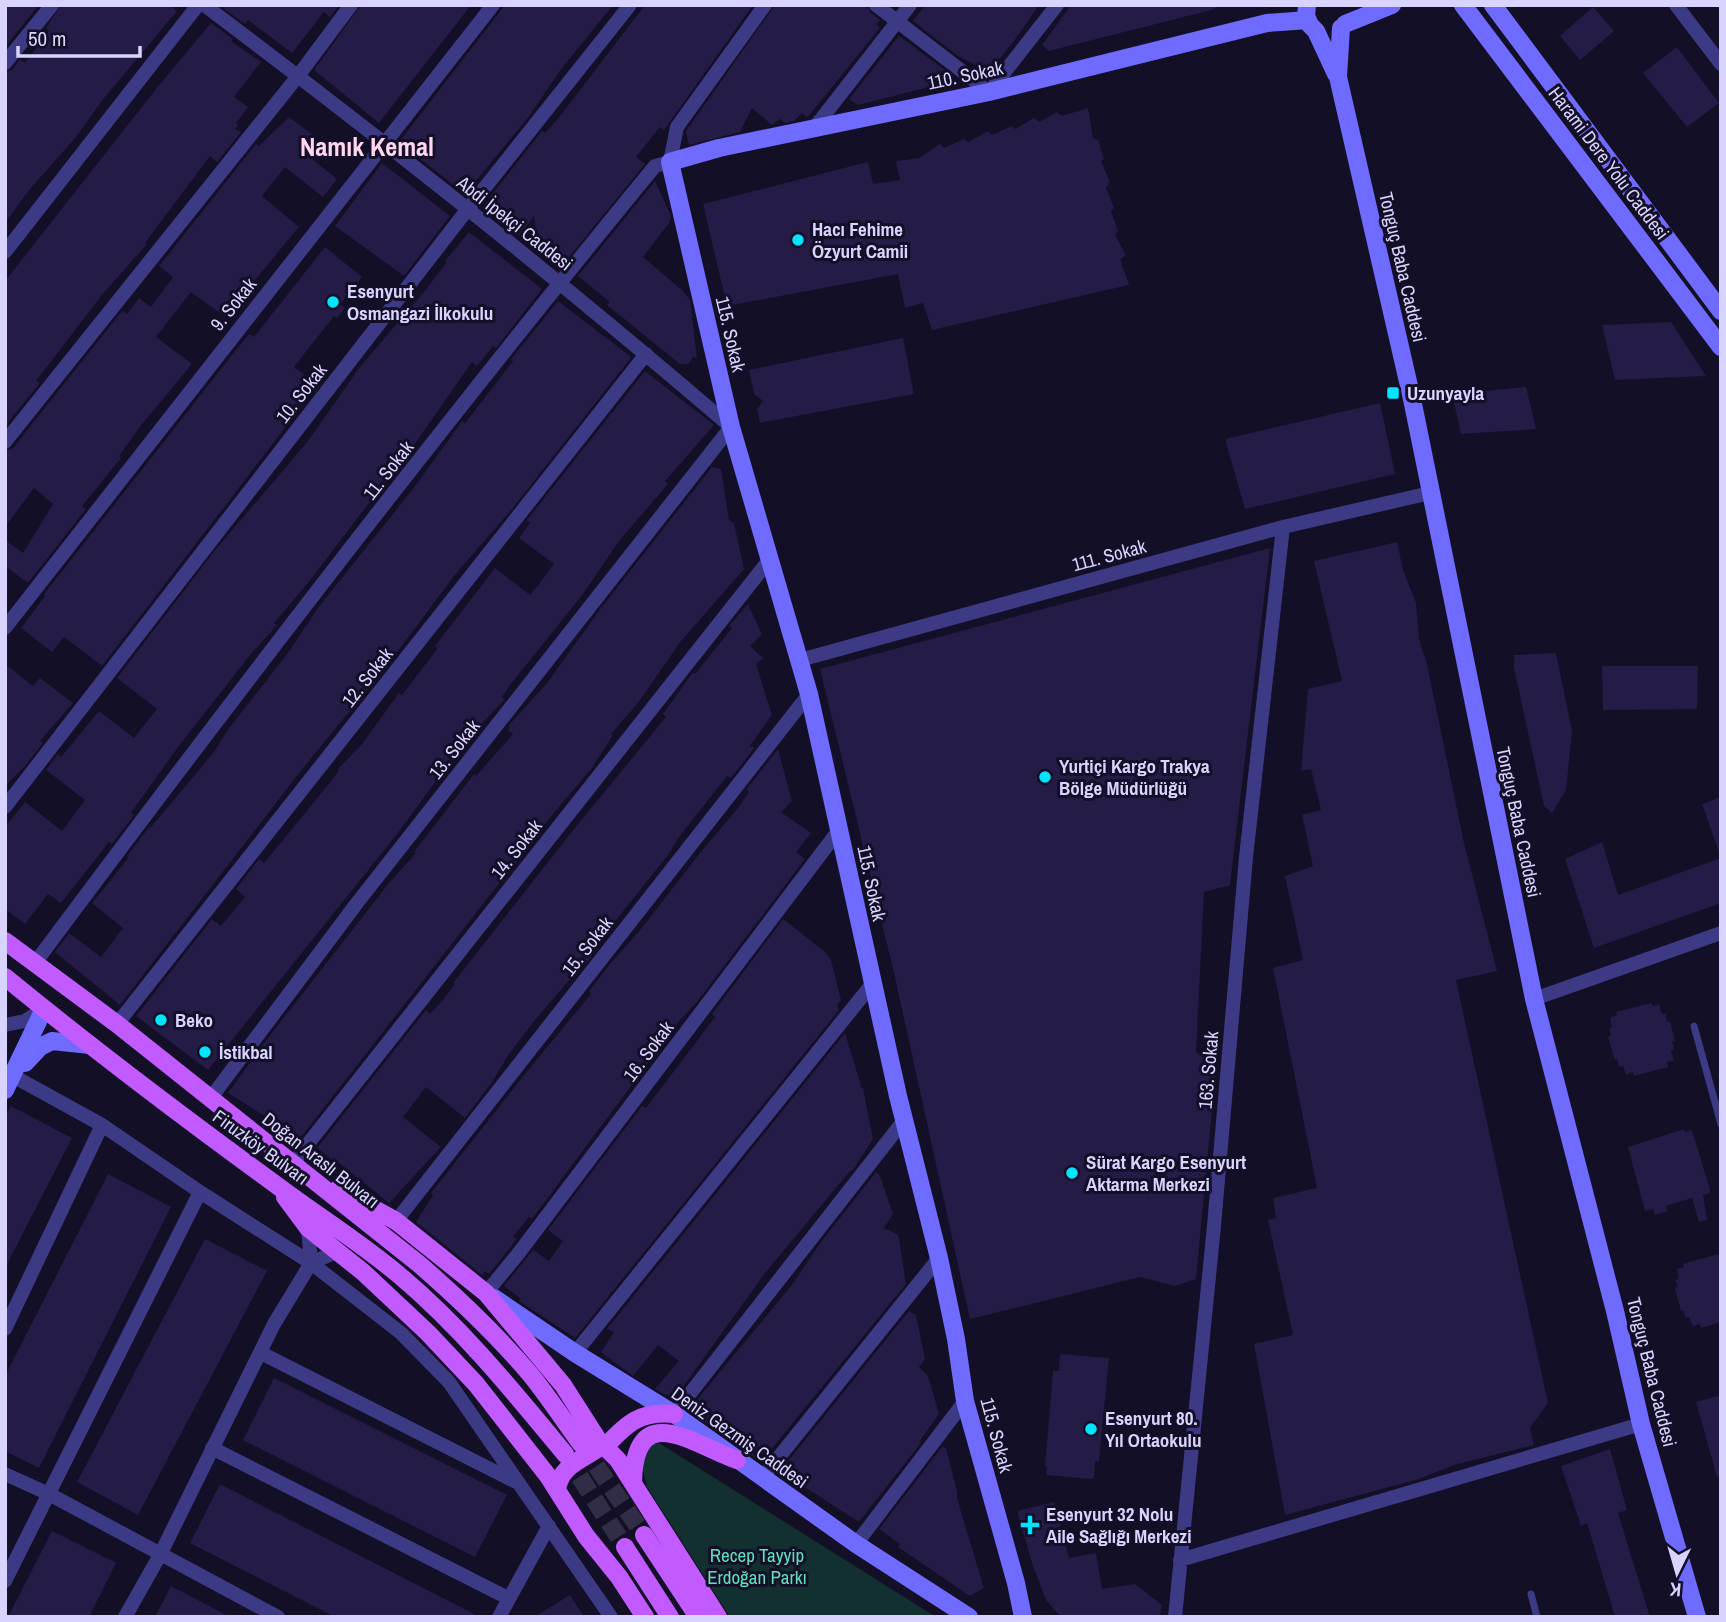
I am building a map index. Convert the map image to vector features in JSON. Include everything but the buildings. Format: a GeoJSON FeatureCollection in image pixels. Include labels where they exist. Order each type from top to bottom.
{"type":"FeatureCollection","features":[{"type":"Feature","properties":{"kind":"main road","name":"Doğan Araslı Bulvarı"},"geometry":{"type":"LineString","coordinates":[[5,940],[117,1024],[419,1264],[460,1300],[531,1376],[581,1444]]}},
{"type":"Feature","properties":{"kind":"main road","name":"Firuzköy Bulvarı"},"geometry":{"type":"LineString","coordinates":[[5,977],[90,1045],[400,1275],[485,1356],[565,1454]]}},
{"type":"Feature","properties":{"kind":"main road"},"geometry":{"type":"LineString","coordinates":[[292,1164],[396,1221],[486,1293],[563,1385],[604,1446],[618,1460],[718,1617]]}},
{"type":"Feature","properties":{"kind":"main road"},"geometry":{"type":"LineString","coordinates":[[277,1186],[308,1228],[338,1251],[428,1333],[476,1384],[557,1490],[645,1617]]}},
{"type":"Feature","properties":{"kind":"main road"},"geometry":{"type":"LineString","coordinates":[[557,1490],[558,1482],[566,1469],[604,1446],[632,1422],[643,1415],[674,1414]]}},
{"type":"Feature","properties":{"kind":"main road"},"geometry":{"type":"LineString","coordinates":[[633,1482],[633,1460],[638,1447],[645,1439],[658,1433],[673,1432],[737,1460]]}},
{"type":"Feature","properties":{"kind":"main road"},"geometry":{"type":"LineString","coordinates":[[590,1541],[599,1546],[610,1546],[626,1540],[643,1522],[646,1514],[644,1504]]}},
{"type":"Feature","properties":{"kind":"main road"},"geometry":{"type":"LineString","coordinates":[[644,1535],[698,1617]]}},
{"type":"Feature","properties":{"kind":"main road"},"geometry":{"type":"LineString","coordinates":[[625,1547],[670,1617]]}},
{"type":"Feature","properties":{"kind":"street"},"geometry":{"type":"LineString","coordinates":[[5,63],[52,5]]}},
{"type":"Feature","properties":{"kind":"street"},"geometry":{"type":"LineString","coordinates":[[5,253],[198,5]]}},
{"type":"Feature","properties":{"kind":"street","name":"Abdi İpekçi Caddesi"},"geometry":{"type":"LineString","coordinates":[[204,5],[560,282],[731,427]]}},
{"type":"Feature","properties":{"kind":"street"},"geometry":{"type":"LineString","coordinates":[[5,442],[298,76],[351,5]]}},
{"type":"Feature","properties":{"kind":"street","name":"9. Sokak"},"geometry":{"type":"LineString","coordinates":[[5,628],[492,5]]}},
{"type":"Feature","properties":{"kind":"street","name":"10. Sokak"},"geometry":{"type":"LineString","coordinates":[[5,807],[467,210],[630,5]]}},
{"type":"Feature","properties":{"kind":"street"},"geometry":{"type":"LineString","coordinates":[[670,162],[677,127],[765,5]]}},
{"type":"Feature","properties":{"kind":"street"},"geometry":{"type":"LineString","coordinates":[[876,5],[989,92],[1057,5]]}},
{"type":"Feature","properties":{"kind":"street"},"geometry":{"type":"LineString","coordinates":[[815,127],[909,5]]}},
{"type":"Feature","properties":{"kind":"street","name":"Tonguç Baba Caddesi"},"geometry":{"type":"LineString","coordinates":[[1346,5],[1348,10],[1343,26],[1338,77],[1412,399],[1534,999],[1615,1311],[1641,1424],[1697,1617]]}},
{"type":"Feature","properties":{"kind":"street","name":"110. Sokak"},"geometry":{"type":"LineString","coordinates":[[670,162],[719,148],[989,92],[1267,23],[1282,14],[1309,13],[1325,34],[1334,33],[1343,26],[1392,5]]}},
{"type":"Feature","properties":{"kind":"street","name":"Harami Dere Yolu Caddesi"},"geometry":{"type":"LineString","coordinates":[[1463,5],[1721,347]]}},
{"type":"Feature","properties":{"kind":"street","name":"Harami Dere Yolu Caddesi"},"geometry":{"type":"LineString","coordinates":[[1493,5],[1721,311]]}},
{"type":"Feature","properties":{"kind":"street"},"geometry":{"type":"LineString","coordinates":[[1676,5],[1721,64]]}},
{"type":"Feature","properties":{"kind":"street"},"geometry":{"type":"LineString","coordinates":[[1309,13],[1338,77]]}},
{"type":"Feature","properties":{"kind":"street","name":"11. Sokak"},"geometry":{"type":"LineString","coordinates":[[35,963],[189,757],[560,282],[655,166],[670,162]]}},
{"type":"Feature","properties":{"kind":"street","name":"115. Sokak"},"geometry":{"type":"LineString","coordinates":[[670,162],[731,427],[809,694],[873,983],[939,1258],[956,1339],[965,1401],[1023,1617]]}},
{"type":"Feature","properties":{"kind":"street","name":"12. Sokak"},"geometry":{"type":"LineString","coordinates":[[117,1024],[646,354]]}},
{"type":"Feature","properties":{"kind":"street","name":"13. Sokak"},"geometry":{"type":"LineString","coordinates":[[210,1099],[357,903],[731,427]]}},
{"type":"Feature","properties":{"kind":"street","name":"111. Sokak"},"geometry":{"type":"LineString","coordinates":[[800,660],[1283,527],[1430,493]]}},
{"type":"Feature","properties":{"kind":"street","name":"163. Sokak"},"geometry":{"type":"LineString","coordinates":[[1175,1617],[1214,1226],[1246,857],[1283,527]]}},
{"type":"Feature","properties":{"kind":"street","name":"14. Sokak"},"geometry":{"type":"LineString","coordinates":[[292,1164],[770,559]]}},
{"type":"Feature","properties":{"kind":"street","name":"15. Sokak"},"geometry":{"type":"LineString","coordinates":[[396,1221],[809,694]]}},
{"type":"Feature","properties":{"kind":"street","name":"16. Sokak"},"geometry":{"type":"LineString","coordinates":[[486,1293],[839,830]]}},
{"type":"Feature","properties":{"kind":"street"},"geometry":{"type":"LineString","coordinates":[[1534,999],[1721,933]]}},
{"type":"Feature","properties":{"kind":"street"},"geometry":{"type":"LineString","coordinates":[[575,1353],[873,983]]}},
{"type":"Feature","properties":{"kind":"street"},"geometry":{"type":"LineString","coordinates":[[5,1025],[25,1021],[44,1009]]}},
{"type":"Feature","properties":{"kind":"street"},"geometry":{"type":"LineString","coordinates":[[12,1078],[44,1009]]}},
{"type":"Feature","properties":{"kind":"street"},"geometry":{"type":"LineString","coordinates":[[12,1078],[40,1047],[52,1041],[90,1045]]}},
{"type":"Feature","properties":{"kind":"street"},"geometry":{"type":"LineString","coordinates":[[12,1078],[102,1125],[311,1263],[401,1333],[449,1382],[611,1617]]}},
{"type":"Feature","properties":{"kind":"street"},"geometry":{"type":"LineString","coordinates":[[674,1414],[905,1119]]}},
{"type":"Feature","properties":{"kind":"street"},"geometry":{"type":"LineString","coordinates":[[5,1329],[102,1125]]}},
{"type":"Feature","properties":{"kind":"street"},"geometry":{"type":"LineString","coordinates":[[5,1581],[200,1192]]}},
{"type":"Feature","properties":{"kind":"street"},"geometry":{"type":"LineString","coordinates":[[308,1228],[311,1263]]}},
{"type":"Feature","properties":{"kind":"street"},"geometry":{"type":"LineString","coordinates":[[125,1617],[160,1555],[274,1324],[311,1263],[338,1251]]}},
{"type":"Feature","properties":{"kind":"street"},"geometry":{"type":"LineString","coordinates":[[762,1478],[939,1258]]}},
{"type":"Feature","properties":{"kind":"street","name":"Deniz Gezmiş Caddesi"},"geometry":{"type":"LineString","coordinates":[[486,1293],[575,1353],[674,1414],[856,1544],[969,1617]]}},
{"type":"Feature","properties":{"kind":"street"},"geometry":{"type":"LineString","coordinates":[[261,1353],[515,1481]]}},
{"type":"Feature","properties":{"kind":"street"},"geometry":{"type":"LineString","coordinates":[[856,1544],[965,1401]]}},
{"type":"Feature","properties":{"kind":"street"},"geometry":{"type":"LineString","coordinates":[[1180,1560],[1641,1424]]}},
{"type":"Feature","properties":{"kind":"street"},"geometry":{"type":"LineString","coordinates":[[212,1448],[508,1598]]}},
{"type":"Feature","properties":{"kind":"street"},"geometry":{"type":"LineString","coordinates":[[5,1474],[48,1494],[278,1617]]}},
{"type":"Feature","properties":{"kind":"street"},"geometry":{"type":"LineString","coordinates":[[499,1617],[549,1526]]}},
{"type":"Feature","properties":{"kind":"lane"},"geometry":{"type":"LineString","coordinates":[[1694,1026],[1721,1124]]}},
{"type":"Feature","properties":{"kind":"lane"},"geometry":{"type":"LineString","coordinates":[[1531,1594],[1538,1617]]}},
{"type":"Feature","properties":{"kind":"green space","name":"Recep Tayyip Erdoğan Parkı"},"geometry":{"type":"Polygon","coordinates":[[[659,1443],[936,1617],[730,1617],[647,1487],[640,1458],[647,1446],[659,1443]]]}},
{"type":"Feature","properties":{"kind":"tunnel"},"geometry":{"type":"LineString","coordinates":[[581,1444],[644,1535]]}},
{"type":"Feature","properties":{"kind":"tunnel"},"geometry":{"type":"LineString","coordinates":[[565,1454],[625,1547]]}},
{"type":"Feature","properties":{"kind":"place","name":"Hacı Fehime Özyurt Camii"},"geometry":{"type":"Point","coordinates":[798,240]}},
{"type":"Feature","properties":{"kind":"place","name":"Esenyurt Osmangazi İlkokulu"},"geometry":{"type":"Point","coordinates":[333,302]}},
{"type":"Feature","properties":{"kind":"place","name":"Uzunyayla"},"geometry":{"type":"Point","coordinates":[1393,393]}},
{"type":"Feature","properties":{"kind":"place","name":"Yurtiçi Kargo Trakya Bölge Müdürlüğü"},"geometry":{"type":"Point","coordinates":[1045,777]}},
{"type":"Feature","properties":{"kind":"place","name":"Beko"},"geometry":{"type":"Point","coordinates":[161,1020]}},
{"type":"Feature","properties":{"kind":"place","name":"İstikbal"},"geometry":{"type":"Point","coordinates":[205,1052]}},
{"type":"Feature","properties":{"kind":"place","name":"Sürat Kargo Esenyurt Aktarma Merkezi"},"geometry":{"type":"Point","coordinates":[1072,1173]}},
{"type":"Feature","properties":{"kind":"place","name":"Esenyurt 80. Yıl Ortaokulu"},"geometry":{"type":"Point","coordinates":[1091,1429]}},
{"type":"Feature","properties":{"kind":"place","name":"Esenyurt 32 Nolu Aile Sağlığı Merkezi"},"geometry":{"type":"Point","coordinates":[1030,1525]}},
{"type":"Feature","properties":{"kind":"district","name":"Namık Kemal"},"geometry":{"type":"Point","coordinates":[367,146]}}]}
